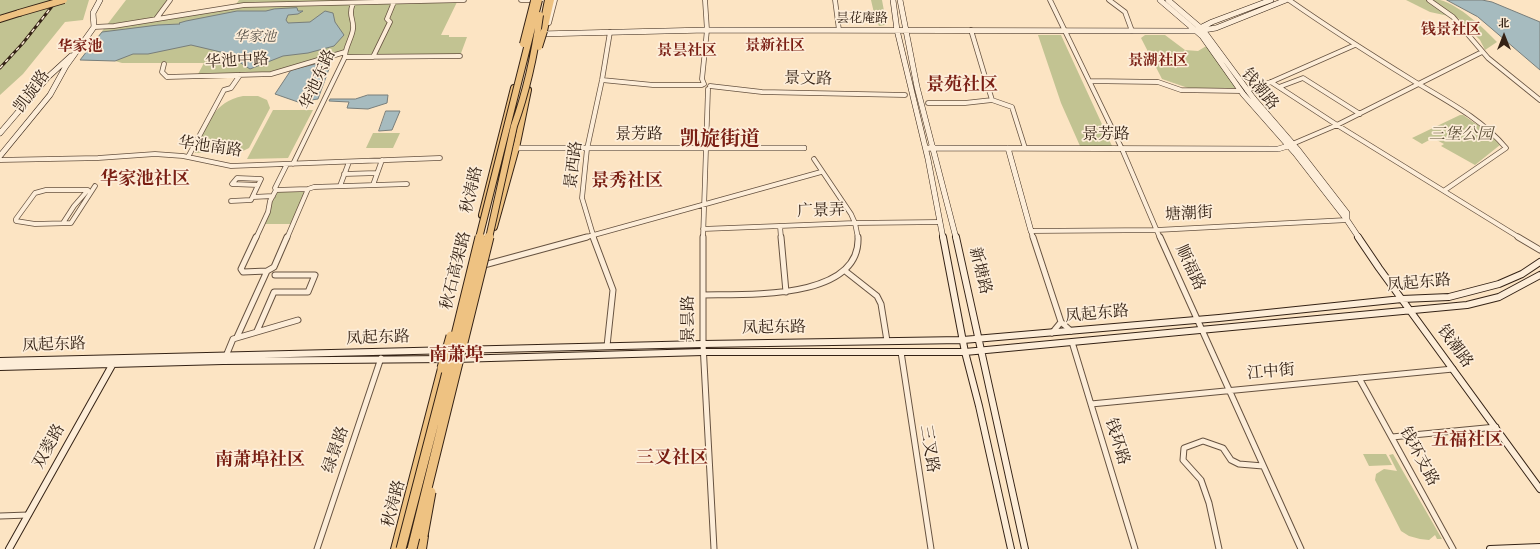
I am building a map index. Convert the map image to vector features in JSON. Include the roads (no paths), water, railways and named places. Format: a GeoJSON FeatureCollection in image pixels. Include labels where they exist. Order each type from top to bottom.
{"type":"FeatureCollection","features":[{"type":"Feature","properties":{"kind":"highway"},"geometry":{"type":"LineString","coordinates":[[520,76],[522,45],[533,0]]}},
{"type":"Feature","properties":{"kind":"highway","name":"秋石高架路"},"geometry":{"type":"LineString","coordinates":[[401,549],[445,380],[539,0]]}},
{"type":"Feature","properties":{"kind":"highway","name":"秋石高架路"},"geometry":{"type":"LineString","coordinates":[[412,549],[442,431],[464,333],[500,192],[514,126],[520,109],[544,0]]}},
{"type":"Feature","properties":{"kind":"highway"},"geometry":{"type":"LineString","coordinates":[[531,63],[541,43],[549,0]]}},
{"type":"Feature","properties":{"kind":"highway"},"geometry":{"type":"LineString","coordinates":[[396,549],[448,347],[467,290]]}},
{"type":"Feature","properties":{"kind":"highway"},"geometry":{"type":"LineString","coordinates":[[421,549],[442,431]]}},
{"type":"Feature","properties":{"kind":"main road"},"geometry":{"type":"LineString","coordinates":[[0,18],[64,0]]}},
{"type":"Feature","properties":{"kind":"main road"},"geometry":{"type":"LineString","coordinates":[[94,27],[91,16],[94,7],[100,0]]}},
{"type":"Feature","properties":{"kind":"main road","name":"秋涛路"},"geometry":{"type":"LineString","coordinates":[[396,549],[448,359],[498,148],[527,34],[533,0]]}},
{"type":"Feature","properties":{"kind":"main road","name":"秋涛路"},"geometry":{"type":"LineString","coordinates":[[416,549],[484,265],[516,148],[543,34],[549,0]]}},
{"type":"Feature","properties":{"kind":"main road","name":"新塘路"},"geometry":{"type":"LineString","coordinates":[[893,0],[897,30],[924,148],[928,159],[965,352],[979,406],[1011,549]]}},
{"type":"Feature","properties":{"kind":"main road","name":"新塘路"},"geometry":{"type":"LineString","coordinates":[[900,0],[905,31],[932,148],[952,219],[981,339],[982,351],[1025,549]]}},
{"type":"Feature","properties":{"kind":"main road","name":"钱潮路"},"geometry":{"type":"LineString","coordinates":[[1160,0],[1200,29]]}},
{"type":"Feature","properties":{"kind":"main road","name":"钱潮路"},"geometry":{"type":"LineString","coordinates":[[1168,0],[1200,29],[1244,91],[1291,145],[1347,220],[1402,299],[1540,489]]}},
{"type":"Feature","properties":{"kind":"main road","name":"昙花庵路"},"geometry":{"type":"LineString","coordinates":[[1200,29],[1272,0]]}},
{"type":"Feature","properties":{"kind":"main road","name":"昙花庵路"},"geometry":{"type":"LineString","coordinates":[[527,34],[707,30],[1132,31],[1200,29],[1216,28],[1286,0]]}},
{"type":"Feature","properties":{"kind":"main road","name":"凯旋路"},"geometry":{"type":"LineString","coordinates":[[0,156],[50,95],[66,66],[94,27]]}},
{"type":"Feature","properties":{"kind":"main road"},"geometry":{"type":"LineString","coordinates":[[0,133],[48,77],[78,50]]}},
{"type":"Feature","properties":{"kind":"main road","name":"景芳路"},"geometry":{"type":"LineString","coordinates":[[924,148],[1278,148],[1291,145]]}},
{"type":"Feature","properties":{"kind":"main road","name":"景芳路"},"geometry":{"type":"LineString","coordinates":[[498,148],[804,148]]}},
{"type":"Feature","properties":{"kind":"main road"},"geometry":{"type":"LineString","coordinates":[[1008,148],[1031,231]]}},
{"type":"Feature","properties":{"kind":"main road","name":"凤起东路"},"geometry":{"type":"LineString","coordinates":[[0,367],[114,360],[226,356],[607,346],[981,339],[1198,320],[1402,299],[1449,297],[1499,284],[1522,274],[1540,262]]}},
{"type":"Feature","properties":{"kind":"main road","name":"凤起东路"},"geometry":{"type":"LineString","coordinates":[[0,361],[381,358],[461,359],[703,352],[965,352],[1467,305],[1499,297],[1540,275]]}},
{"type":"Feature","properties":{"kind":"main road","name":"双菱路"},"geometry":{"type":"LineString","coordinates":[[9,549],[114,360]]}},
{"type":"Feature","properties":{"kind":"main road"},"geometry":{"type":"LineString","coordinates":[[1490,549],[1540,547]]}},
{"type":"Feature","properties":{"kind":"street"},"geometry":{"type":"LineString","coordinates":[[156,19],[170,0]]}},
{"type":"Feature","properties":{"kind":"street"},"geometry":{"type":"LineString","coordinates":[[94,27],[244,5],[464,0]]}},
{"type":"Feature","properties":{"kind":"street"},"geometry":{"type":"LineString","coordinates":[[521,0],[533,0]]}},
{"type":"Feature","properties":{"kind":"street"},"geometry":{"type":"LineString","coordinates":[[543,34],[555,0]]}},
{"type":"Feature","properties":{"kind":"street"},"geometry":{"type":"LineString","coordinates":[[705,0],[707,30],[702,88],[709,87]]}},
{"type":"Feature","properties":{"kind":"street"},"geometry":{"type":"LineString","coordinates":[[835,0],[839,30]]}},
{"type":"Feature","properties":{"kind":"street","name":"顺福路"},"geometry":{"type":"LineString","coordinates":[[1050,0],[1122,149],[1202,331],[1301,549]]}},
{"type":"Feature","properties":{"kind":"street"},"geometry":{"type":"LineString","coordinates":[[1109,0],[1125,12],[1132,31]]}},
{"type":"Feature","properties":{"kind":"street"},"geometry":{"type":"LineString","coordinates":[[1289,0],[1355,45],[1472,118],[1501,140],[1506,148],[1445,190]]}},
{"type":"Feature","properties":{"kind":"street"},"geometry":{"type":"LineString","coordinates":[[1429,0],[1442,6],[1458,22],[1482,52],[1540,100]]}},
{"type":"Feature","properties":{"kind":"street","name":"华池东路"},"geometry":{"type":"LineString","coordinates":[[293,164],[345,57],[345,52],[354,28],[350,12],[354,2]]}},
{"type":"Feature","properties":{"kind":"street"},"geometry":{"type":"LineString","coordinates":[[374,57],[390,22],[387,19],[394,2]]}},
{"type":"Feature","properties":{"kind":"street"},"geometry":{"type":"LineString","coordinates":[[971,30],[992,100]]}},
{"type":"Feature","properties":{"kind":"street","name":"景西路"},"geometry":{"type":"LineString","coordinates":[[607,346],[613,290],[592,236],[582,198],[587,149],[602,80],[610,32]]}},
{"type":"Feature","properties":{"kind":"street"},"geometry":{"type":"LineString","coordinates":[[1090,81],[1158,82],[1182,90],[1244,91],[1271,82],[1355,45]]}},
{"type":"Feature","properties":{"kind":"street","name":"华池中路"},"geometry":{"type":"LineString","coordinates":[[164,64],[162,72],[167,77],[271,74],[345,52]]}},
{"type":"Feature","properties":{"kind":"street"},"geometry":{"type":"LineString","coordinates":[[1291,145],[1338,125],[1482,52]]}},
{"type":"Feature","properties":{"kind":"street"},"geometry":{"type":"LineString","coordinates":[[345,57],[460,56]]}},
{"type":"Feature","properties":{"kind":"street"},"geometry":{"type":"LineString","coordinates":[[188,157],[224,90],[231,88],[240,75]]}},
{"type":"Feature","properties":{"kind":"street"},"geometry":{"type":"LineString","coordinates":[[1279,87],[1303,78],[1360,114]]}},
{"type":"Feature","properties":{"kind":"street"},"geometry":{"type":"LineString","coordinates":[[602,80],[653,85],[703,84]]}},
{"type":"Feature","properties":{"kind":"street"},"geometry":{"type":"LineString","coordinates":[[1271,82],[1540,250]]}},
{"type":"Feature","properties":{"kind":"street","name":"景文路"},"geometry":{"type":"LineString","coordinates":[[709,87],[762,92],[905,94]]}},
{"type":"Feature","properties":{"kind":"street","name":"景昙路"},"geometry":{"type":"LineString","coordinates":[[709,87],[703,205],[703,352],[714,549]]}},
{"type":"Feature","properties":{"kind":"street"},"geometry":{"type":"LineString","coordinates":[[928,103],[965,103],[992,100],[1012,107],[1025,148]]}},
{"type":"Feature","properties":{"kind":"street","name":"华池南路"},"geometry":{"type":"LineString","coordinates":[[0,160],[98,158],[155,154],[188,157],[231,166],[440,158]]}},
{"type":"Feature","properties":{"kind":"street"},"geometry":{"type":"LineString","coordinates":[[703,295],[786,292],[824,283],[844,270],[850,264],[857,252],[858,237],[855,223],[829,179],[821,172],[814,159]]}},
{"type":"Feature","properties":{"kind":"street"},"geometry":{"type":"LineString","coordinates":[[373,185],[382,160]]}},
{"type":"Feature","properties":{"kind":"street"},"geometry":{"type":"LineString","coordinates":[[340,186],[349,162]]}},
{"type":"Feature","properties":{"kind":"street"},"geometry":{"type":"LineString","coordinates":[[287,164],[275,188],[276,190],[268,212],[241,269],[243,272],[266,271],[274,267],[308,189]]}},
{"type":"Feature","properties":{"kind":"street"},"geometry":{"type":"LineString","coordinates":[[484,265],[821,172]]}},
{"type":"Feature","properties":{"kind":"street"},"geometry":{"type":"LineString","coordinates":[[344,174],[377,173]]}},
{"type":"Feature","properties":{"kind":"street"},"geometry":{"type":"LineString","coordinates":[[231,201],[249,201],[253,197],[261,180],[260,178],[237,178],[232,182],[234,185],[258,185]]}},
{"type":"Feature","properties":{"kind":"street"},"geometry":{"type":"LineString","coordinates":[[276,190],[308,189],[314,186],[406,184]]}},
{"type":"Feature","properties":{"kind":"street"},"geometry":{"type":"LineString","coordinates":[[63,223],[74,206],[88,190],[46,190],[35,193],[16,219],[16,221],[19,222],[63,223],[71,223],[95,186]]}},
{"type":"Feature","properties":{"kind":"street"},"geometry":{"type":"LineString","coordinates":[[253,197],[273,196]]}},
{"type":"Feature","properties":{"kind":"street","name":"塘潮街"},"geometry":{"type":"LineString","coordinates":[[1031,231],[1157,230],[1347,220]]}},
{"type":"Feature","properties":{"kind":"street","name":"广景弄"},"geometry":{"type":"LineString","coordinates":[[703,229],[855,223],[940,222]]}},
{"type":"Feature","properties":{"kind":"street"},"geometry":{"type":"LineString","coordinates":[[780,226],[786,292]]}},
{"type":"Feature","properties":{"kind":"street"},"geometry":{"type":"LineString","coordinates":[[1031,231],[1061,322],[1071,331]]}},
{"type":"Feature","properties":{"kind":"street"},"geometry":{"type":"LineString","coordinates":[[844,270],[876,296],[881,304],[887,341]]}},
{"type":"Feature","properties":{"kind":"street"},"geometry":{"type":"LineString","coordinates":[[226,356],[234,339],[237,337],[266,271]]}},
{"type":"Feature","properties":{"kind":"street"},"geometry":{"type":"LineString","coordinates":[[257,331],[274,292],[308,292],[315,274],[275,275]]}},
{"type":"Feature","properties":{"kind":"street"},"geometry":{"type":"LineString","coordinates":[[237,337],[298,320]]}},
{"type":"Feature","properties":{"kind":"street"},"geometry":{"type":"LineString","coordinates":[[1052,332],[1061,322]]}},
{"type":"Feature","properties":{"kind":"street","name":"钱环路"},"geometry":{"type":"LineString","coordinates":[[1072,342],[1135,549]]}},
{"type":"Feature","properties":{"kind":"street","name":"三叉路"},"geometry":{"type":"LineString","coordinates":[[901,352],[931,549]]}},
{"type":"Feature","properties":{"kind":"street","name":"绿景路"},"geometry":{"type":"LineString","coordinates":[[317,549],[381,358]]}},
{"type":"Feature","properties":{"kind":"street","name":"江中街"},"geometry":{"type":"LineString","coordinates":[[1091,404],[1453,369]]}},
{"type":"Feature","properties":{"kind":"street","name":"钱环支路"},"geometry":{"type":"LineString","coordinates":[[1359,378],[1453,549]]}},
{"type":"Feature","properties":{"kind":"street"},"geometry":{"type":"LineString","coordinates":[[1392,437],[1496,427]]}},
{"type":"Feature","properties":{"kind":"street"},"geometry":{"type":"LineString","coordinates":[[1219,549],[1209,503],[1201,480],[1183,460],[1184,448],[1203,441],[1223,448],[1230,461],[1242,466],[1263,466]]}},
{"type":"Feature","properties":{"kind":"street"},"geometry":{"type":"LineString","coordinates":[[0,516],[28,515]]}},
{"type":"Feature","properties":{"kind":"water"},"geometry":{"type":"Polygon","coordinates":[[[1447,0],[1482,0],[1492,2],[1540,22],[1540,70],[1478,17],[1447,0]]]}},
{"type":"Feature","properties":{"kind":"water","name":"华家池"},"geometry":{"type":"Polygon","coordinates":[[[297,8],[298,11],[303,11],[298,14],[288,15],[286,20],[288,23],[310,22],[325,11],[333,13],[335,22],[344,35],[334,46],[308,53],[283,56],[250,69],[225,53],[191,45],[148,54],[133,54],[115,61],[80,60],[102,32],[158,25],[180,24],[179,23],[186,21],[237,11],[266,11],[274,9],[297,8]]]}},
{"type":"Feature","properties":{"kind":"water","name":"华家池"},"geometry":{"type":"Polygon","coordinates":[[[321,63],[330,66],[318,99],[298,102],[275,94],[291,70],[321,63]]]}},
{"type":"Feature","properties":{"kind":"water"},"geometry":{"type":"Polygon","coordinates":[[[368,95],[388,95],[387,103],[368,109],[347,108],[349,102],[329,101],[330,99],[355,99],[368,95]]]}},
{"type":"Feature","properties":{"kind":"water"},"geometry":{"type":"Polygon","coordinates":[[[386,111],[400,111],[392,130],[379,131],[386,111]]]}},
{"type":"Feature","properties":{"kind":"railway"},"geometry":{"type":"LineString","coordinates":[[0,68],[23,43],[57,0]]}},
{"type":"Feature","properties":{"kind":"district","name":"钱景社区"},"geometry":{"type":"Point","coordinates":[1451,31]}},
{"type":"Feature","properties":{"kind":"district","name":"景新社区"},"geometry":{"type":"Point","coordinates":[775,47]}},
{"type":"Feature","properties":{"kind":"district","name":"华家池"},"geometry":{"type":"Point","coordinates":[80,48]}},
{"type":"Feature","properties":{"kind":"district","name":"景昙社区"},"geometry":{"type":"Point","coordinates":[687,52]}},
{"type":"Feature","properties":{"kind":"district","name":"景湖社区"},"geometry":{"type":"Point","coordinates":[1158,62]}},
{"type":"Feature","properties":{"kind":"district","name":"景苑社区"},"geometry":{"type":"Point","coordinates":[962,86]}},
{"type":"Feature","properties":{"kind":"district","name":"凯旋街道"},"geometry":{"type":"Point","coordinates":[720,141]}},
{"type":"Feature","properties":{"kind":"district","name":"华家池社区"},"geometry":{"type":"Point","coordinates":[145,180]}},
{"type":"Feature","properties":{"kind":"district","name":"景秀社区"},"geometry":{"type":"Point","coordinates":[627,182]}},
{"type":"Feature","properties":{"kind":"district","name":"南萧埠"},"geometry":{"type":"Point","coordinates":[456,356]}},
{"type":"Feature","properties":{"kind":"district","name":"五福社区"},"geometry":{"type":"Point","coordinates":[1467,441]}},
{"type":"Feature","properties":{"kind":"district","name":"三叉社区"},"geometry":{"type":"Point","coordinates":[672,459]}},
{"type":"Feature","properties":{"kind":"district","name":"南萧埠社区"},"geometry":{"type":"Point","coordinates":[260,461]}},
{"type":"Feature","properties":{"kind":"park label","name":"三堡公园"},"geometry":{"type":"Point","coordinates":[1461,136]}}]}
